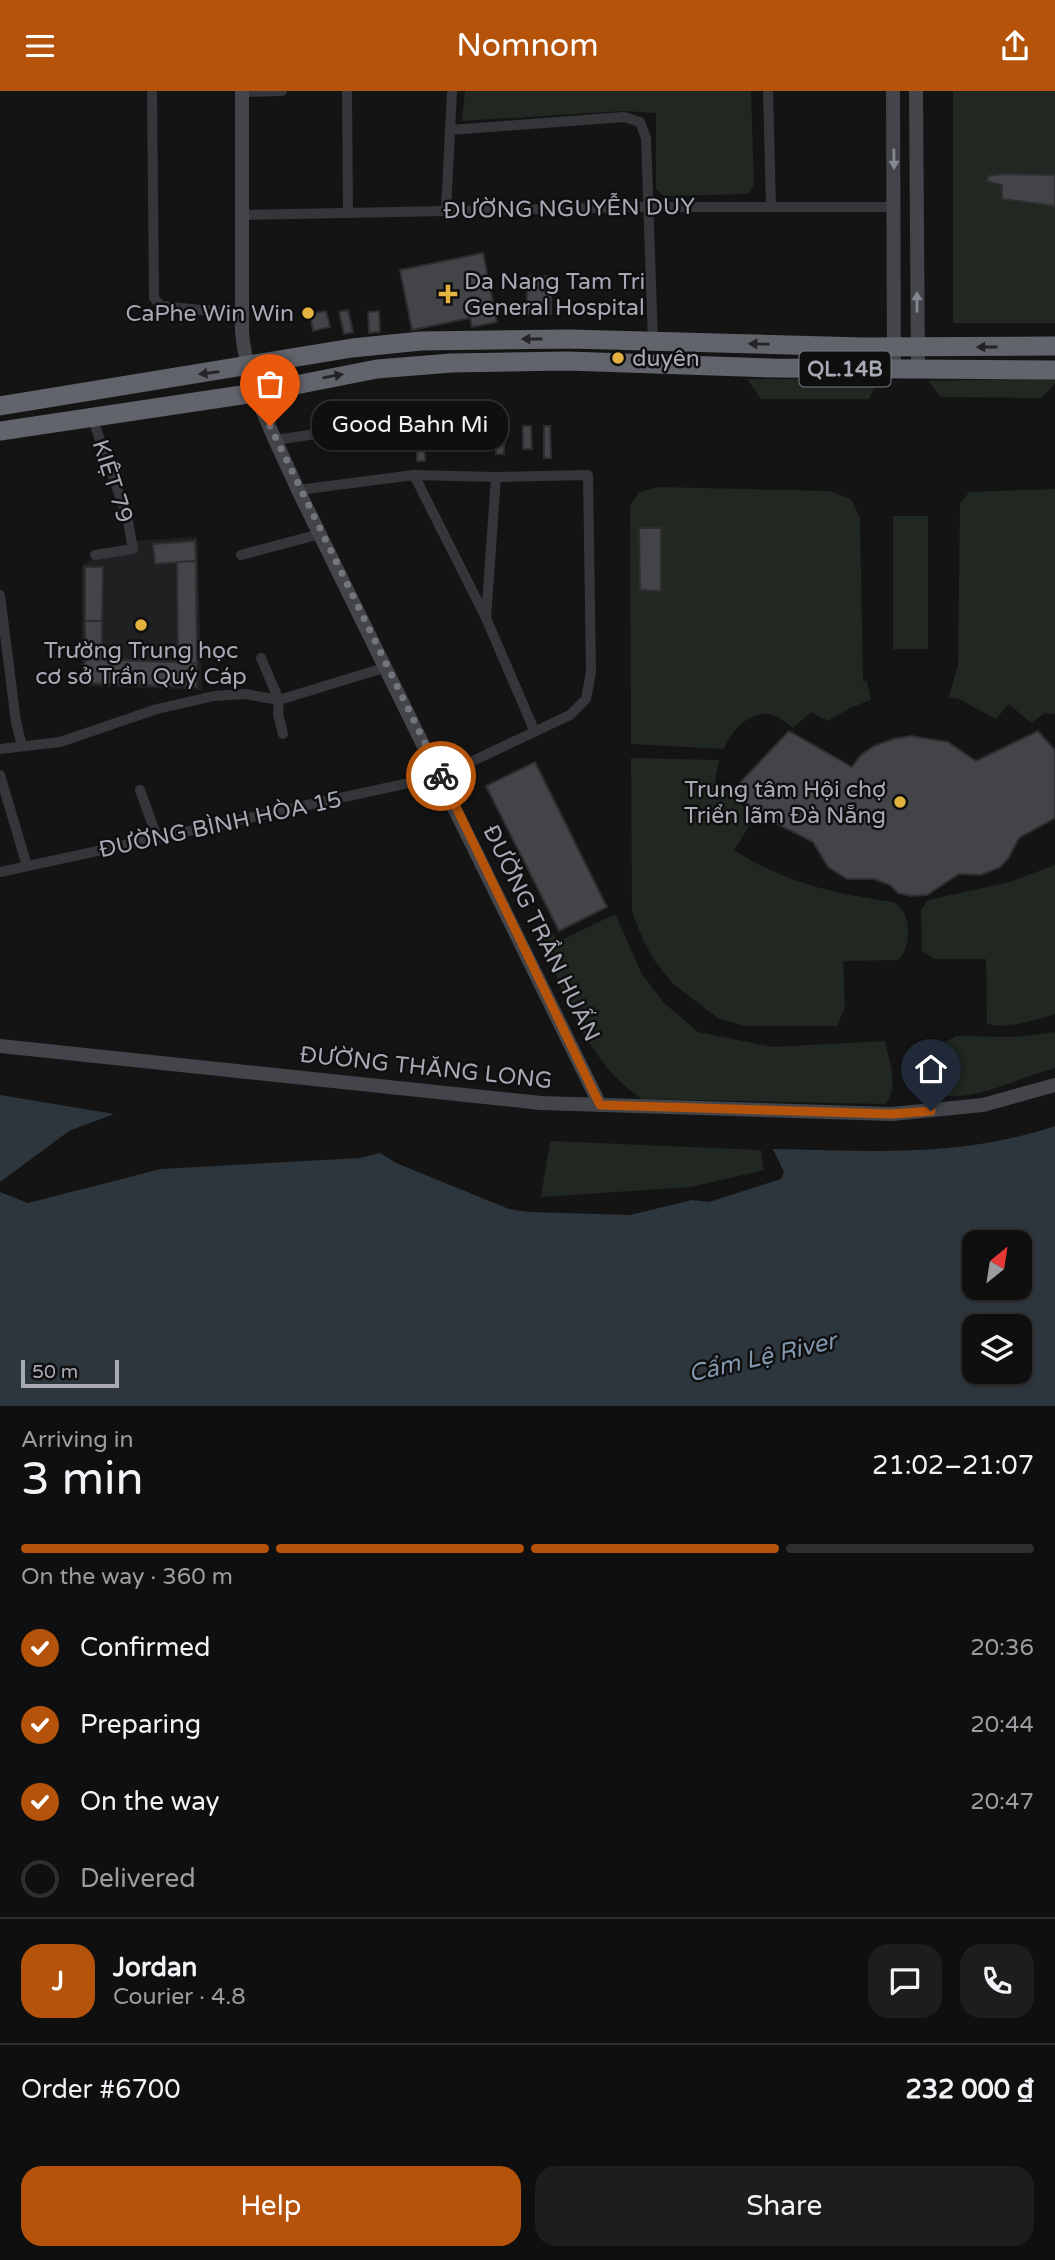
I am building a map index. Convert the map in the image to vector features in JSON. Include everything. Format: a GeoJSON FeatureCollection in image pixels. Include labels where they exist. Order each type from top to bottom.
{"type":"FeatureCollection","features":[{"type":"Feature","properties":{"kind":"highway","name":"QL.14B"},"geometry":{"type":"LineString","coordinates":[[0,406],[352,348],[421,341],[570,339],[894,347],[1055,346]]}},
{"type":"Feature","properties":{"kind":"highway","name":"QL.14B"},"geometry":{"type":"LineString","coordinates":[[0,431],[255,393],[377,369],[451,363],[568,361],[918,370],[1055,370]]}},
{"type":"Feature","properties":{"kind":"street"},"geometry":{"type":"LineString","coordinates":[[152,91],[154,297],[161,306],[242,314]]}},
{"type":"Feature","properties":{"kind":"street"},"geometry":{"type":"LineString","coordinates":[[242,92],[282,91]]}},
{"type":"Feature","properties":{"kind":"street"},"geometry":{"type":"LineString","coordinates":[[347,91],[348,213]]}},
{"type":"Feature","properties":{"kind":"street"},"geometry":{"type":"LineString","coordinates":[[446,210],[452,91]]}},
{"type":"Feature","properties":{"kind":"street"},"geometry":{"type":"LineString","coordinates":[[768,91],[771,206]]}},
{"type":"Feature","properties":{"kind":"street"},"geometry":{"type":"LineString","coordinates":[[893,91],[894,369]]}},
{"type":"Feature","properties":{"kind":"street"},"geometry":{"type":"LineString","coordinates":[[916,91],[918,370]]}},
{"type":"Feature","properties":{"kind":"street","name":"ĐƯỜNG TRẦN HUẤN"},"geometry":{"type":"LineString","coordinates":[[242,92],[242,314],[247,367],[255,393],[298,489],[600,1105]]}},
{"type":"Feature","properties":{"kind":"street"},"geometry":{"type":"LineString","coordinates":[[450,129],[624,117],[640,122],[646,138],[646,207],[653,342]]}},
{"type":"Feature","properties":{"kind":"street","name":"ĐƯỜNG NGUYỄN DUY"},"geometry":{"type":"LineString","coordinates":[[243,215],[646,207],[895,207]]}},
{"type":"Feature","properties":{"kind":"street","name":"KIỆT 79"},"geometry":{"type":"LineString","coordinates":[[92,417],[127,516],[133,549],[95,555]]}},
{"type":"Feature","properties":{"kind":"street"},"geometry":{"type":"LineString","coordinates":[[276,440],[322,433]]}},
{"type":"Feature","properties":{"kind":"street"},"geometry":{"type":"LineString","coordinates":[[298,489],[414,475],[496,477],[486,618]]}},
{"type":"Feature","properties":{"kind":"street"},"geometry":{"type":"LineString","coordinates":[[414,475],[486,618],[535,732]]}},
{"type":"Feature","properties":{"kind":"street","name":"ĐƯỜNG BÌNH HÒA 15"},"geometry":{"type":"LineString","coordinates":[[0,872],[441,776],[570,715],[586,699],[591,672],[588,475],[496,477]]}},
{"type":"Feature","properties":{"kind":"street"},"geometry":{"type":"LineString","coordinates":[[241,555],[320,534]]}},
{"type":"Feature","properties":{"kind":"street"},"geometry":{"type":"LineString","coordinates":[[0,595],[16,722],[22,746]]}},
{"type":"Feature","properties":{"kind":"street"},"geometry":{"type":"LineString","coordinates":[[261,657],[279,700],[278,714],[284,734]]}},
{"type":"Feature","properties":{"kind":"street"},"geometry":{"type":"LineString","coordinates":[[0,749],[69,740],[157,709],[214,696],[245,694],[279,700],[387,667]]}},
{"type":"Feature","properties":{"kind":"street"},"geometry":{"type":"LineString","coordinates":[[0,775],[27,866]]}},
{"type":"Feature","properties":{"kind":"street"},"geometry":{"type":"LineString","coordinates":[[140,790],[157,837]]}},
{"type":"Feature","properties":{"kind":"street","name":"ĐƯỜNG THĂNG LONG"},"geometry":{"type":"LineString","coordinates":[[0,1047],[541,1103],[917,1112],[983,1105],[1055,1085]]}},
{"type":"Feature","properties":{"kind":"shaded area"},"geometry":{"type":"Polygon","coordinates":[[[465,91],[751,91],[754,185],[748,194],[664,196],[656,189],[656,113],[624,111],[462,121],[465,91]]]}},
{"type":"Feature","properties":{"kind":"shaded area"},"geometry":{"type":"Polygon","coordinates":[[[953,91],[1055,91],[1055,323],[953,323],[953,91]]]}},
{"type":"Feature","properties":{"kind":"shaded area"},"geometry":{"type":"Polygon","coordinates":[[[1055,378],[1055,383],[1042,398],[941,397],[928,381],[1055,378]]]}},
{"type":"Feature","properties":{"kind":"shaded area"},"geometry":{"type":"Polygon","coordinates":[[[747,379],[878,379],[869,399],[761,399],[747,379]]]}},
{"type":"Feature","properties":{"kind":"shaded area"},"geometry":{"type":"Polygon","coordinates":[[[658,487],[829,491],[851,499],[860,518],[863,681],[867,681],[871,700],[828,721],[811,712],[793,728],[772,715],[755,716],[736,729],[724,749],[631,744],[630,506],[639,492],[658,487]]]}},
{"type":"Feature","properties":{"kind":"shaded area"},"geometry":{"type":"Polygon","coordinates":[[[1055,489],[1055,714],[1045,713],[1031,723],[1009,704],[996,719],[959,699],[949,697],[958,665],[960,504],[969,492],[1055,489]]]}},
{"type":"Feature","properties":{"kind":"shaded area"},"geometry":{"type":"Polygon","coordinates":[[[893,516],[928,516],[928,649],[893,649],[893,516]]]}},
{"type":"Feature","properties":{"kind":"shaded area","name":"Trường Trung học cơ sở Trần Quý Cáp"},"geometry":{"type":"Polygon","coordinates":[[[197,537],[202,690],[82,686],[82,565],[95,558],[134,554],[134,541],[197,537]]]}},
{"type":"Feature","properties":{"kind":"shaded area"},"geometry":{"type":"Polygon","coordinates":[[[631,758],[719,760],[715,780],[718,789],[728,791],[755,817],[734,850],[791,879],[831,891],[894,902],[900,907],[907,921],[908,939],[898,960],[843,961],[845,1007],[837,1026],[746,1026],[719,1019],[673,984],[654,960],[632,912],[631,758]]]}},
{"type":"Feature","properties":{"kind":"shaded area"},"geometry":{"type":"Polygon","coordinates":[[[1055,865],[1055,1014],[1010,1025],[987,1023],[986,959],[935,959],[922,951],[921,910],[928,900],[1010,882],[1055,865]]]}},
{"type":"Feature","properties":{"kind":"shaded area"},"geometry":{"type":"Polygon","coordinates":[[[615,914],[642,974],[664,1003],[698,1032],[773,1047],[885,1041],[893,1082],[885,1104],[642,1099],[622,1083],[591,1046],[568,1002],[538,933],[549,927],[558,942],[615,914]]]}},
{"type":"Feature","properties":{"kind":"shaded area"},"geometry":{"type":"Polygon","coordinates":[[[1055,1032],[1055,1068],[972,1094],[943,1096],[937,1087],[941,1044],[956,1036],[1015,1037],[1055,1032]]]}},
{"type":"Feature","properties":{"kind":"shaded area"},"geometry":{"type":"Polygon","coordinates":[[[550,1141],[761,1150],[764,1170],[691,1187],[541,1197],[550,1141]]]}},
{"type":"Feature","properties":{"kind":"water"},"geometry":{"type":"Polygon","coordinates":[[[0,1095],[114,1114],[69,1131],[0,1182],[0,1095]]]}},
{"type":"Feature","properties":{"kind":"water","name":"Cẩm Lệ River"},"geometry":{"type":"Polygon","coordinates":[[[1055,1126],[1055,1406],[0,1406],[0,1192],[28,1203],[161,1169],[360,1158],[380,1153],[396,1163],[509,1209],[630,1215],[692,1200],[709,1202],[781,1179],[784,1172],[773,1149],[880,1151],[950,1148],[1055,1126]]]}},
{"type":"Feature","properties":{"kind":"building"},"geometry":{"type":"Polygon","coordinates":[[[1055,175],[1055,206],[1002,199],[1002,185],[986,181],[988,176],[1055,175]]]}},
{"type":"Feature","properties":{"kind":"building","name":"Da Nang Tam Tri General Hospital"},"geometry":{"type":"Polygon","coordinates":[[[483,253],[497,322],[472,327],[470,318],[412,330],[400,270],[483,253]]]}},
{"type":"Feature","properties":{"kind":"building"},"geometry":{"type":"Polygon","coordinates":[[[527,276],[551,276],[551,314],[527,314],[527,276]]]}},
{"type":"Feature","properties":{"kind":"building"},"geometry":{"type":"Polygon","coordinates":[[[348,310],[353,332],[344,334],[339,312],[348,310]]]}},
{"type":"Feature","properties":{"kind":"building"},"geometry":{"type":"Polygon","coordinates":[[[326,311],[330,327],[313,331],[310,314],[326,311]]]}},
{"type":"Feature","properties":{"kind":"building"},"geometry":{"type":"Polygon","coordinates":[[[379,311],[380,332],[369,333],[368,312],[379,311]]]}},
{"type":"Feature","properties":{"kind":"building"},"geometry":{"type":"Polygon","coordinates":[[[523,426],[531,426],[532,449],[523,449],[523,426]]]}},
{"type":"Feature","properties":{"kind":"building"},"geometry":{"type":"Polygon","coordinates":[[[544,426],[550,426],[551,458],[544,458],[544,426]]]}},
{"type":"Feature","properties":{"kind":"building"},"geometry":{"type":"Polygon","coordinates":[[[417,428],[425,428],[425,461],[417,461],[417,428]]]}},
{"type":"Feature","properties":{"kind":"building"},"geometry":{"type":"Polygon","coordinates":[[[496,429],[504,429],[504,454],[496,454],[496,429]]]}},
{"type":"Feature","properties":{"kind":"building"},"geometry":{"type":"Polygon","coordinates":[[[639,528],[661,528],[661,591],[640,590],[639,528]]]}},
{"type":"Feature","properties":{"kind":"building"},"geometry":{"type":"Polygon","coordinates":[[[195,541],[196,561],[155,564],[153,544],[195,541]]]}},
{"type":"Feature","properties":{"kind":"building"},"geometry":{"type":"Polygon","coordinates":[[[196,561],[197,663],[178,663],[177,562],[196,561]]]}},
{"type":"Feature","properties":{"kind":"building"},"geometry":{"type":"Polygon","coordinates":[[[85,567],[103,567],[102,621],[85,621],[85,567]]]}},
{"type":"Feature","properties":{"kind":"building"},"geometry":{"type":"Polygon","coordinates":[[[85,621],[102,621],[102,660],[85,659],[85,621]]]}},
{"type":"Feature","properties":{"kind":"building"},"geometry":{"type":"Polygon","coordinates":[[[85,659],[197,663],[197,687],[85,683],[85,659]]]}},
{"type":"Feature","properties":{"kind":"building","name":"Trung tâm Hội chợ Triển lãm Đà Nẵng"},"geometry":{"type":"Polygon","coordinates":[[[789,731],[852,767],[860,756],[874,746],[893,739],[911,736],[948,742],[976,761],[1038,731],[1055,750],[1055,818],[1019,838],[1008,859],[999,868],[980,875],[959,874],[927,895],[898,893],[890,885],[874,879],[847,879],[828,867],[813,842],[758,814],[732,791],[789,731]]]}},
{"type":"Feature","properties":{"kind":"building"},"geometry":{"type":"Polygon","coordinates":[[[535,762],[607,907],[559,931],[486,786],[535,762]]]}},
{"type":"Feature","properties":{"kind":"way so far"},"geometry":{"type":"LineString","coordinates":[[270,426],[298,489],[441,776]]}},
{"type":"Feature","properties":{"kind":"place","name":"Da Nang Tam Tri General Hospital"},"geometry":{"type":"Point","coordinates":[448,294]}},
{"type":"Feature","properties":{"kind":"place","name":"CaPhe Win Win"},"geometry":{"type":"Point","coordinates":[308,313]}},
{"type":"Feature","properties":{"kind":"place","name":"duyên"},"geometry":{"type":"Point","coordinates":[618,358]}},
{"type":"Feature","properties":{"kind":"place","name":"Good Bahn Mi"},"geometry":{"type":"Point","coordinates":[270,426]}},
{"type":"Feature","properties":{"kind":"place","name":"Trường Trung học cơ sở Trần Quý Cáp"},"geometry":{"type":"Point","coordinates":[141,625]}},
{"type":"Feature","properties":{"kind":"place","name":"Trung tâm Hội chợ Triển lãm Đà Nẵng"},"geometry":{"type":"Point","coordinates":[900,802]}},
{"type":"Feature","properties":{"kind":"route"},"geometry":{"type":"LineString","coordinates":[[441,776],[600,1105],[892,1114],[931,1111]]}}]}
